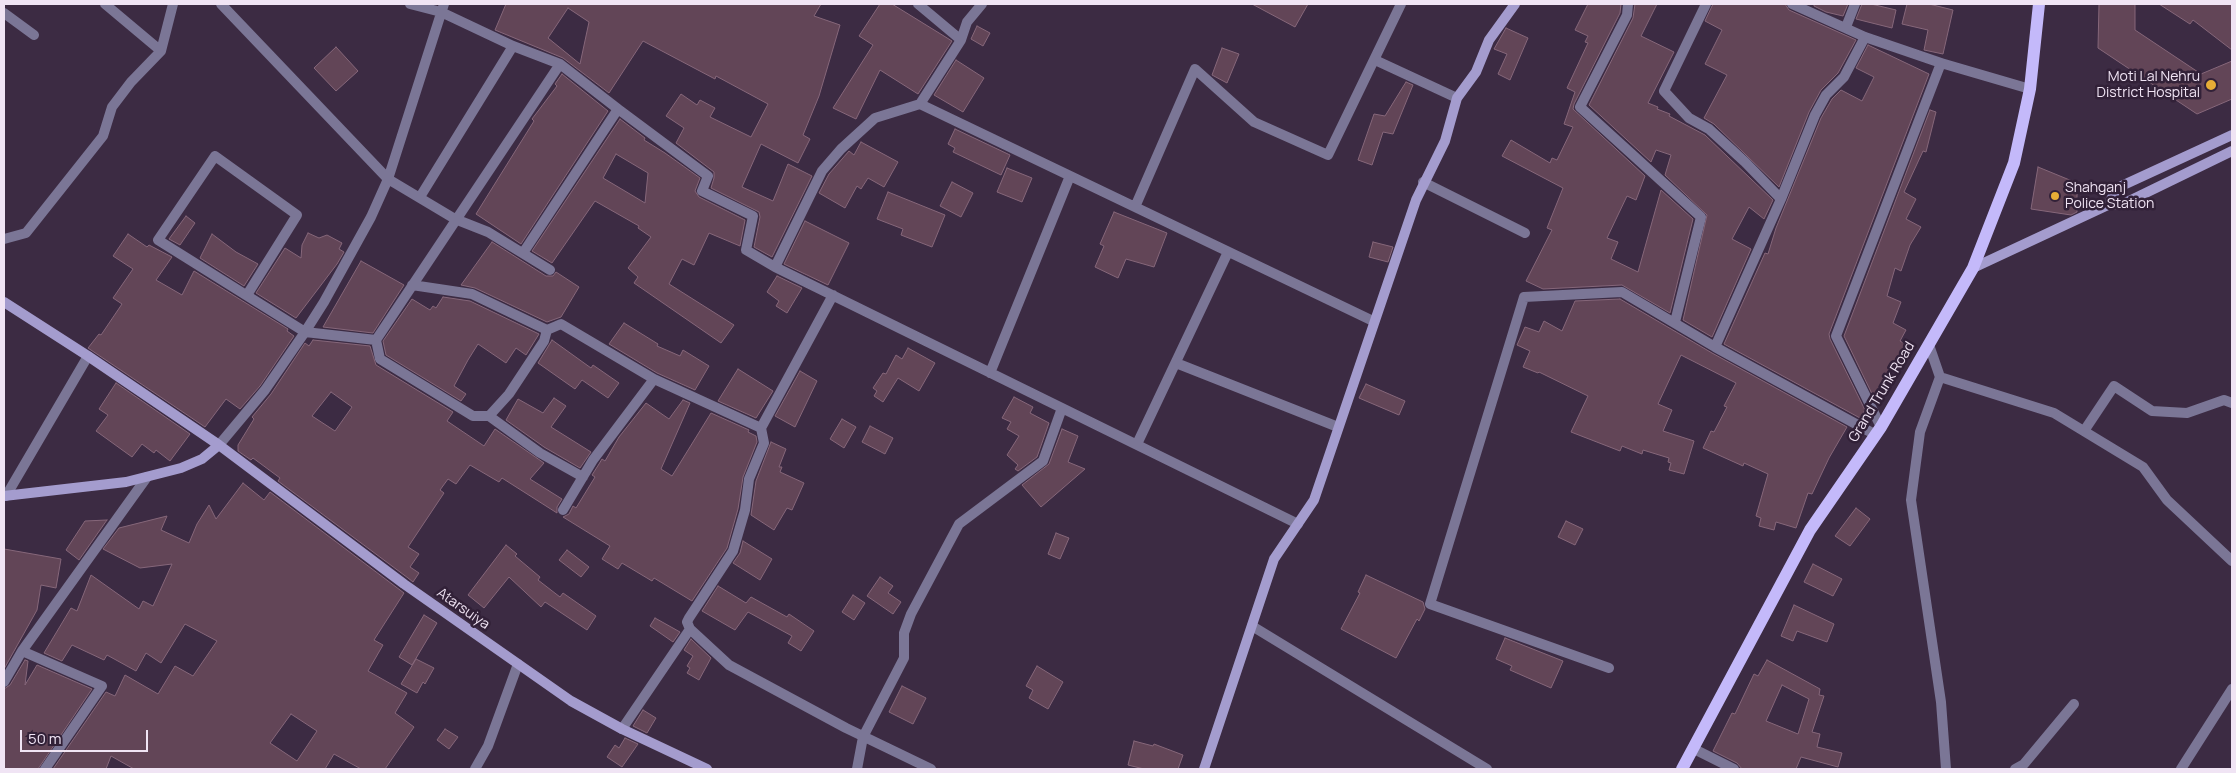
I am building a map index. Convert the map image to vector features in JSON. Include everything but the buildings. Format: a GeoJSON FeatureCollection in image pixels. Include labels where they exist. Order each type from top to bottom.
{"type":"FeatureCollection","features":[{"type":"Feature","properties":{"kind":"main road","name":"Grand Trunk Road"},"geometry":{"type":"LineString","coordinates":[[1682,769],[1810,530],[1878,431],[1973,268],[2014,163],[2030,90],[2038,4]]}},
{"type":"Feature","properties":{"kind":"street"},"geometry":{"type":"LineString","coordinates":[[106,4],[161,51]]}},
{"type":"Feature","properties":{"kind":"street"},"geometry":{"type":"LineString","coordinates":[[4,239],[26,233],[103,136],[112,107],[130,82],[161,51],[173,4]]}},
{"type":"Feature","properties":{"kind":"street"},"geometry":{"type":"LineString","coordinates":[[221,4],[388,180],[455,219],[488,232],[550,270]]}},
{"type":"Feature","properties":{"kind":"street"},"geometry":{"type":"LineString","coordinates":[[410,4],[443,8],[513,46],[560,64],[708,176],[702,191],[753,216],[746,250],[776,267],[1298,524]]}},
{"type":"Feature","properties":{"kind":"street"},"geometry":{"type":"LineString","coordinates":[[918,4],[961,40]]}},
{"type":"Feature","properties":{"kind":"street"},"geometry":{"type":"LineString","coordinates":[[776,267],[822,172],[841,148],[875,118],[920,104],[961,40],[967,22],[982,4]]}},
{"type":"Feature","properties":{"kind":"street"},"geometry":{"type":"LineString","coordinates":[[1135,207],[1195,70],[1254,122],[1328,156],[1402,4]]}},
{"type":"Feature","properties":{"kind":"street"},"geometry":{"type":"LineString","coordinates":[[1204,769],[1274,559],[1314,500],[1423,182],[1445,140],[1457,98],[1476,72],[1489,40],[1515,4]]}},
{"type":"Feature","properties":{"kind":"street"},"geometry":{"type":"LineString","coordinates":[[1628,4],[1627,15],[1580,106],[1701,217],[1674,322]]}},
{"type":"Feature","properties":{"kind":"street"},"geometry":{"type":"LineString","coordinates":[[1706,4],[1664,91],[1689,118],[1709,129],[1781,199]]}},
{"type":"Feature","properties":{"kind":"street"},"geometry":{"type":"LineString","coordinates":[[1792,4],[1865,37],[1941,63],[2030,90]]}},
{"type":"Feature","properties":{"kind":"street"},"geometry":{"type":"LineString","coordinates":[[1846,27],[1855,4]]}},
{"type":"Feature","properties":{"kind":"street"},"geometry":{"type":"LineString","coordinates":[[5,496],[126,482],[181,468],[202,459],[219,446],[265,390],[305,332],[324,302],[371,217],[388,180],[443,8]]}},
{"type":"Feature","properties":{"kind":"street"},"geometry":{"type":"LineString","coordinates":[[4,14],[34,35]]}},
{"type":"Feature","properties":{"kind":"street"},"geometry":{"type":"LineString","coordinates":[[1715,348],[1781,199],[1815,115],[1826,95],[1844,77],[1865,37]]}},
{"type":"Feature","properties":{"kind":"street"},"geometry":{"type":"LineString","coordinates":[[420,197],[513,46]]}},
{"type":"Feature","properties":{"kind":"street"},"geometry":{"type":"LineString","coordinates":[[1375,60],[1457,98]]}},
{"type":"Feature","properties":{"kind":"street"},"geometry":{"type":"LineString","coordinates":[[1878,431],[1836,336],[1941,63]]}},
{"type":"Feature","properties":{"kind":"street"},"geometry":{"type":"LineString","coordinates":[[560,64],[376,340],[380,360],[473,416],[489,416],[540,453],[583,477]]}},
{"type":"Feature","properties":{"kind":"street"},"geometry":{"type":"LineString","coordinates":[[920,104],[1374,321]]}},
{"type":"Feature","properties":{"kind":"street"},"geometry":{"type":"LineString","coordinates":[[523,253],[618,109]]}},
{"type":"Feature","properties":{"kind":"street"},"geometry":{"type":"LineString","coordinates":[[2108,205],[2117,188],[2232,134]]}},
{"type":"Feature","properties":{"kind":"street"},"geometry":{"type":"LineString","coordinates":[[2206,146],[2212,160]]}},
{"type":"Feature","properties":{"kind":"street"},"geometry":{"type":"LineString","coordinates":[[1973,268],[2108,205],[2124,203],[2232,151]]}},
{"type":"Feature","properties":{"kind":"street"},"geometry":{"type":"LineString","coordinates":[[248,295],[297,215],[215,156],[158,240],[305,332],[376,340]]}},
{"type":"Feature","properties":{"kind":"street"},"geometry":{"type":"LineString","coordinates":[[990,373],[1070,176]]}},
{"type":"Feature","properties":{"kind":"street"},"geometry":{"type":"LineString","coordinates":[[1423,182],[1525,234]]}},
{"type":"Feature","properties":{"kind":"street"},"geometry":{"type":"LineString","coordinates":[[1137,444],[1228,252]]}},
{"type":"Feature","properties":{"kind":"street"},"geometry":{"type":"LineString","coordinates":[[412,285],[472,294],[547,330],[561,324],[654,379],[761,428]]}},
{"type":"Feature","properties":{"kind":"street"},"geometry":{"type":"LineString","coordinates":[[1609,668],[1430,604],[1524,297],[1622,292],[1715,348],[1878,431]]}},
{"type":"Feature","properties":{"kind":"street"},"geometry":{"type":"LineString","coordinates":[[833,295],[761,428],[764,443],[749,479],[745,510],[738,538],[732,551],[689,618],[688,626],[728,665],[864,737],[931,769]]}},
{"type":"Feature","properties":{"kind":"street","name":"Atarsuiya"},"geometry":{"type":"LineString","coordinates":[[4,302],[88,356],[219,446],[404,584],[571,701],[622,729],[707,769]]}},
{"type":"Feature","properties":{"kind":"street"},"geometry":{"type":"LineString","coordinates":[[489,416],[509,394],[544,341],[547,330]]}},
{"type":"Feature","properties":{"kind":"street"},"geometry":{"type":"LineString","coordinates":[[1928,345],[1940,377],[1920,432],[1911,500],[1941,702],[1946,769]]}},
{"type":"Feature","properties":{"kind":"street"},"geometry":{"type":"LineString","coordinates":[[5,496],[88,356]]}},
{"type":"Feature","properties":{"kind":"street"},"geometry":{"type":"LineString","coordinates":[[1176,363],[1338,427]]}},
{"type":"Feature","properties":{"kind":"street"},"geometry":{"type":"LineString","coordinates":[[1940,377],[2054,413],[2143,467],[2167,500],[2232,560]]}},
{"type":"Feature","properties":{"kind":"street"},"geometry":{"type":"LineString","coordinates":[[563,510],[593,460],[654,379]]}},
{"type":"Feature","properties":{"kind":"street"},"geometry":{"type":"LineString","coordinates":[[2084,431],[2114,386],[2152,411],[2187,413],[2224,400],[2232,402]]}},
{"type":"Feature","properties":{"kind":"street"},"geometry":{"type":"LineString","coordinates":[[857,769],[864,737],[904,658],[904,633],[911,614],[958,524],[1043,461],[1062,408]]}},
{"type":"Feature","properties":{"kind":"street"},"geometry":{"type":"LineString","coordinates":[[4,682],[22,651],[147,476]]}},
{"type":"Feature","properties":{"kind":"street"},"geometry":{"type":"LineString","coordinates":[[1252,626],[1488,769]]}},
{"type":"Feature","properties":{"kind":"street"},"geometry":{"type":"LineString","coordinates":[[622,729],[690,630]]}},
{"type":"Feature","properties":{"kind":"street"},"geometry":{"type":"LineString","coordinates":[[22,651],[102,686],[45,769]]}},
{"type":"Feature","properties":{"kind":"street"},"geometry":{"type":"LineString","coordinates":[[475,769],[488,746],[518,664]]}},
{"type":"Feature","properties":{"kind":"street"},"geometry":{"type":"LineString","coordinates":[[2181,769],[2232,689]]}},
{"type":"Feature","properties":{"kind":"street"},"geometry":{"type":"LineString","coordinates":[[2015,769],[2024,764],[2074,704]]}},
{"type":"Feature","properties":{"kind":"street"},"geometry":{"type":"LineString","coordinates":[[1694,749],[1734,769]]}},
{"type":"Feature","properties":{"kind":"place","name":"Moti Lal Nehru District Hospital"},"geometry":{"type":"Point","coordinates":[2211,85]}},
{"type":"Feature","properties":{"kind":"place","name":"Shahganj Police Station"},"geometry":{"type":"Point","coordinates":[2055,196]}}]}
